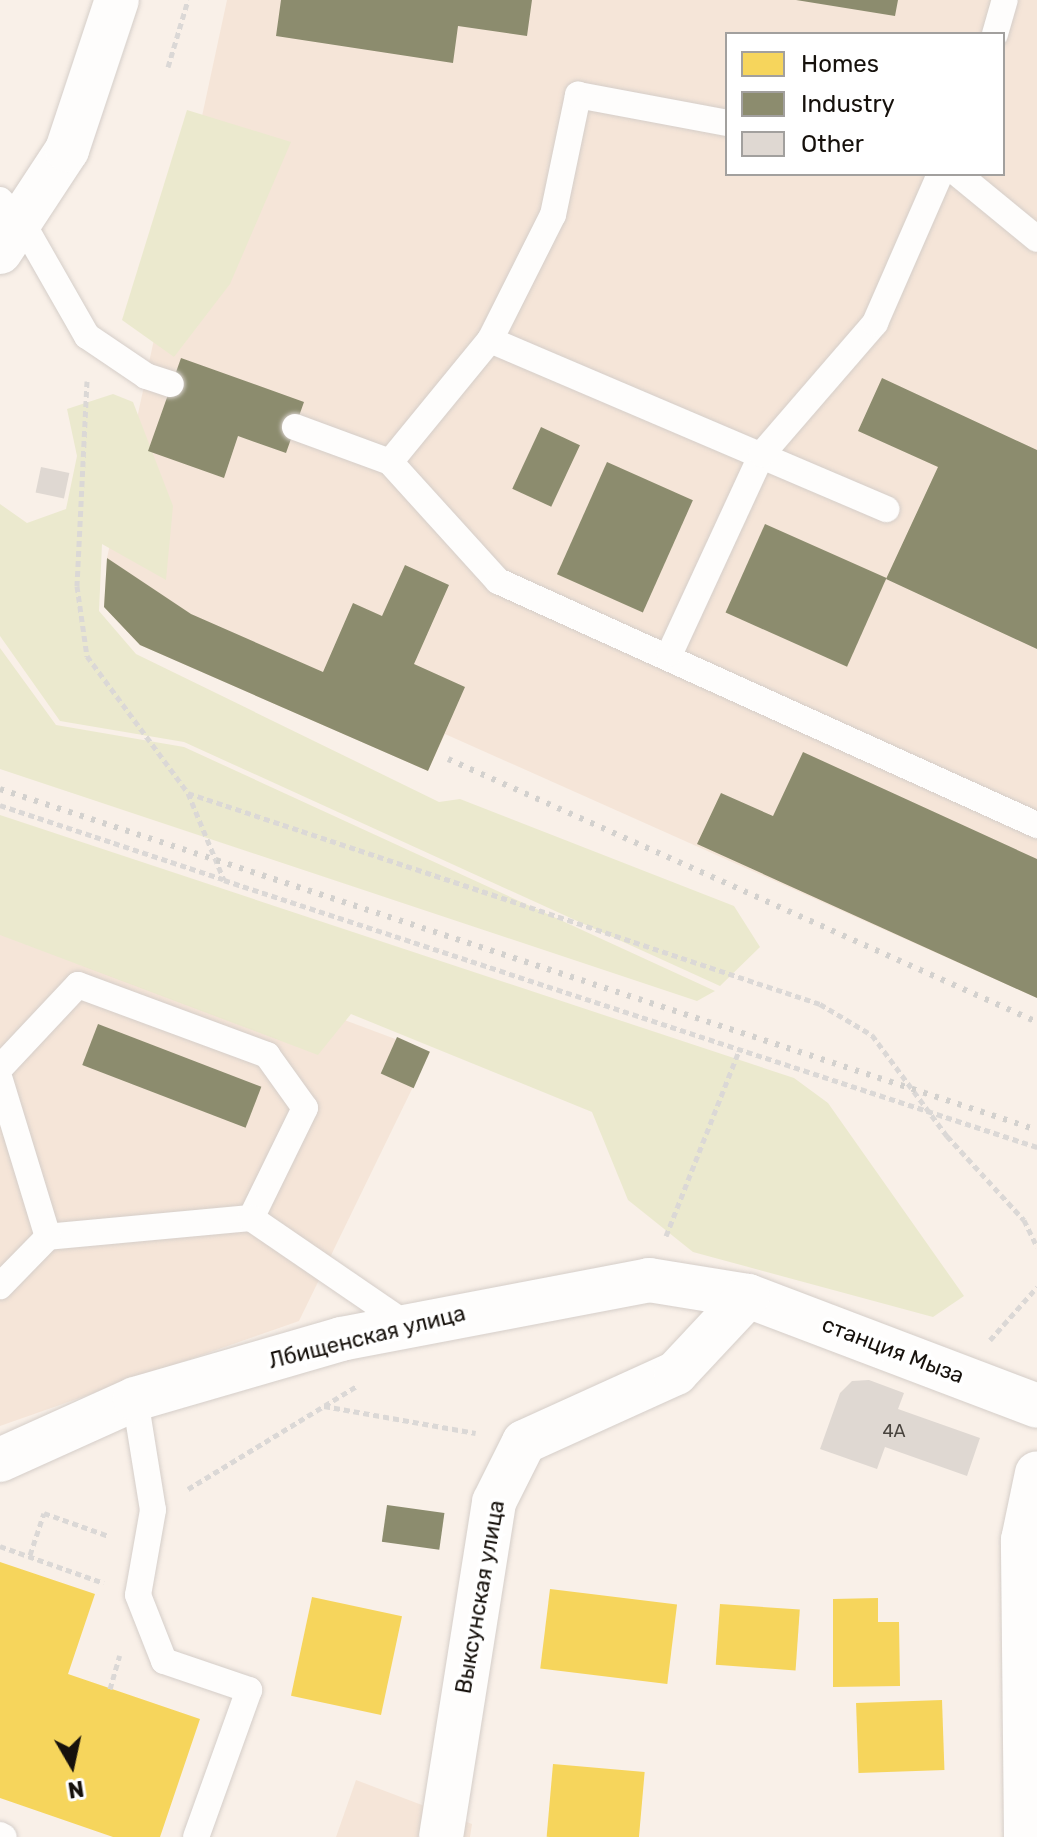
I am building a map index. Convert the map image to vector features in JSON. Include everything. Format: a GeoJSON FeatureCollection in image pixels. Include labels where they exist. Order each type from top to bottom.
{"type":"FeatureCollection","features":[{"type":"Feature","properties":{"kind":"street"},"geometry":{"type":"LineString","coordinates":[[8,226],[67,150],[104,56],[117,0]]}},
{"type":"Feature","properties":{"kind":"street","name":"Лбищенская улица"},"geometry":{"type":"LineString","coordinates":[[0,1460],[135,1399],[407,1325],[649,1280],[748,1296]]}},
{"type":"Feature","properties":{"kind":"street"},"geometry":{"type":"LineString","coordinates":[[524,1442],[676,1373],[748,1296]]}},
{"type":"Feature","properties":{"kind":"street","name":"станция Мыза"},"geometry":{"type":"LineString","coordinates":[[748,1296],[1037,1406]]}},
{"type":"Feature","properties":{"kind":"street","name":"Выксунская улица"},"geometry":{"type":"LineString","coordinates":[[441,1837],[494,1502],[524,1442]]}},
{"type":"Feature","properties":{"kind":"street"},"geometry":{"type":"LineString","coordinates":[[1026,1837],[1023,1540],[1037,1473]]}},
{"type":"Feature","properties":{"kind":"lane"},"geometry":{"type":"LineString","coordinates":[[996,32],[1005,0]]}},
{"type":"Feature","properties":{"kind":"lane"},"geometry":{"type":"LineString","coordinates":[[390,462],[490,340],[553,215],[578,95],[725,123]]}},
{"type":"Feature","properties":{"kind":"lane"},"geometry":{"type":"LineString","coordinates":[[670,653],[762,454],[875,323],[939,176]]}},
{"type":"Feature","properties":{"kind":"lane"},"geometry":{"type":"LineString","coordinates":[[960,176],[1037,239]]}},
{"type":"Feature","properties":{"kind":"lane"},"geometry":{"type":"LineString","coordinates":[[8,226],[87,336],[146,376],[171,384]]}},
{"type":"Feature","properties":{"kind":"lane"},"geometry":{"type":"LineString","coordinates":[[490,340],[886,509]]}},
{"type":"Feature","properties":{"kind":"lane"},"geometry":{"type":"LineString","coordinates":[[295,427],[390,462],[498,581],[670,653],[1037,825]]}},
{"type":"Feature","properties":{"kind":"lane"},"geometry":{"type":"LineString","coordinates":[[0,1068],[78,985],[267,1055],[305,1108],[251,1218]]}},
{"type":"Feature","properties":{"kind":"lane"},"geometry":{"type":"LineString","coordinates":[[0,1080],[48,1237]]}},
{"type":"Feature","properties":{"kind":"lane"},"geometry":{"type":"LineString","coordinates":[[0,1286],[48,1237],[251,1218],[407,1325]]}},
{"type":"Feature","properties":{"kind":"lane"},"geometry":{"type":"LineString","coordinates":[[135,1399],[153,1510],[138,1595],[164,1661],[249,1690],[196,1837]]}},
{"type":"Feature","properties":{"kind":"path"},"geometry":{"type":"LineString","coordinates":[[168,67],[188,0]]}},
{"type":"Feature","properties":{"kind":"path"},"geometry":{"type":"LineString","coordinates":[[86,419],[77,586],[87,656],[188,793],[224,880]]}},
{"type":"Feature","properties":{"kind":"path"},"geometry":{"type":"LineString","coordinates":[[188,793],[820,1004],[872,1035],[932,1116],[1024,1220],[1037,1247]]}},
{"type":"Feature","properties":{"kind":"path"},"geometry":{"type":"LineString","coordinates":[[0,805],[932,1116],[1037,1147]]}},
{"type":"Feature","properties":{"kind":"path"},"geometry":{"type":"LineString","coordinates":[[649,1280],[739,1051]]}},
{"type":"Feature","properties":{"kind":"path"},"geometry":{"type":"LineString","coordinates":[[958,1376],[1037,1287]]}},
{"type":"Feature","properties":{"kind":"path"},"geometry":{"type":"LineString","coordinates":[[153,1510],[371,1377]]}},
{"type":"Feature","properties":{"kind":"path"},"geometry":{"type":"LineString","coordinates":[[324,1406],[524,1442]]}},
{"type":"Feature","properties":{"kind":"path"},"geometry":{"type":"LineString","coordinates":[[30,1555],[44,1513],[145,1549]]}},
{"type":"Feature","properties":{"kind":"path"},"geometry":{"type":"LineString","coordinates":[[0,1546],[138,1595]]}},
{"type":"Feature","properties":{"kind":"shaded area"},"geometry":{"type":"Polygon","coordinates":[[[227,0],[1037,0],[1037,998],[445,734],[428,771],[140,645],[104,607],[107,558],[227,0]]]}},
{"type":"Feature","properties":{"kind":"shaded area"},"geometry":{"type":"Polygon","coordinates":[[[187,110],[291,142],[230,284],[174,357],[122,320],[187,110]]]}},
{"type":"Feature","properties":{"kind":"shaded area"},"geometry":{"type":"Polygon","coordinates":[[[113,394],[133,402],[173,506],[166,580],[102,544],[99,611],[136,654],[439,802],[460,799],[734,906],[760,947],[720,986],[184,742],[60,721],[0,636],[0,504],[27,523],[66,509],[77,456],[67,409],[113,394]]]}},
{"type":"Feature","properties":{"kind":"shaded area"},"geometry":{"type":"Polygon","coordinates":[[[0,648],[56,725],[184,747],[715,991],[697,1001],[0,769],[0,648]]]}},
{"type":"Feature","properties":{"kind":"shaded area"},"geometry":{"type":"Polygon","coordinates":[[[0,815],[794,1078],[828,1103],[964,1296],[933,1317],[693,1252],[628,1200],[592,1112],[351,1014],[318,1055],[0,935],[0,815]]]}},
{"type":"Feature","properties":{"kind":"shaded area"},"geometry":{"type":"Polygon","coordinates":[[[0,891],[430,1052],[299,1321],[0,1426],[0,891]]]}},
{"type":"Feature","properties":{"kind":"shaded area"},"geometry":{"type":"Polygon","coordinates":[[[356,1780],[472,1824],[470,1837],[336,1837],[356,1780]]]}},
{"type":"Feature","properties":{"kind":"building: Homes"},"geometry":{"type":"Polygon","coordinates":[[[0,1562],[95,1594],[68,1674],[200,1719],[160,1837],[113,1837],[0,1798],[0,1562]]]}},
{"type":"Feature","properties":{"kind":"building: Homes"},"geometry":{"type":"Polygon","coordinates":[[[550,1589],[677,1605],[667,1684],[540,1668],[550,1589]]]}},
{"type":"Feature","properties":{"kind":"building: Homes"},"geometry":{"type":"Polygon","coordinates":[[[312,1597],[402,1616],[381,1715],[291,1696],[312,1597]]]}},
{"type":"Feature","properties":{"kind":"building: Homes"},"geometry":{"type":"Polygon","coordinates":[[[878,1598],[878,1622],[899,1622],[900,1686],[833,1687],[833,1599],[878,1598]]]}},
{"type":"Feature","properties":{"kind":"building: Homes"},"geometry":{"type":"Polygon","coordinates":[[[720,1604],[800,1610],[796,1670],[716,1665],[720,1604]]]}},
{"type":"Feature","properties":{"kind":"building: Homes"},"geometry":{"type":"Polygon","coordinates":[[[942,1700],[944,1770],[858,1773],[856,1703],[942,1700]]]}},
{"type":"Feature","properties":{"kind":"building: Homes"},"geometry":{"type":"Polygon","coordinates":[[[553,1764],[645,1772],[639,1837],[547,1837],[553,1764]]]}},
{"type":"Feature","properties":{"kind":"building: Industry"},"geometry":{"type":"Polygon","coordinates":[[[281,0],[532,0],[527,36],[458,26],[453,63],[276,36],[281,0]]]}},
{"type":"Feature","properties":{"kind":"building: Industry"},"geometry":{"type":"Polygon","coordinates":[[[796,0],[898,0],[895,16],[796,0]]]}},
{"type":"Feature","properties":{"kind":"building: Industry"},"geometry":{"type":"Polygon","coordinates":[[[181,358],[304,402],[286,453],[238,436],[224,478],[148,451],[181,358]]]}},
{"type":"Feature","properties":{"kind":"building: Industry"},"geometry":{"type":"Polygon","coordinates":[[[882,378],[1037,450],[1037,649],[886,579],[938,467],[858,431],[882,378]]]}},
{"type":"Feature","properties":{"kind":"building: Industry"},"geometry":{"type":"Polygon","coordinates":[[[541,427],[580,445],[551,507],[512,489],[541,427]]]}},
{"type":"Feature","properties":{"kind":"building: Industry"},"geometry":{"type":"Polygon","coordinates":[[[607,462],[693,500],[643,613],[557,574],[607,462]]]}},
{"type":"Feature","properties":{"kind":"building: Industry"},"geometry":{"type":"Polygon","coordinates":[[[765,524],[887,578],[847,667],[726,613],[765,524]]]}},
{"type":"Feature","properties":{"kind":"building: Industry"},"geometry":{"type":"Polygon","coordinates":[[[107,558],[191,614],[323,672],[353,603],[382,616],[405,565],[449,585],[414,664],[465,687],[428,771],[140,645],[104,607],[107,558]]]}},
{"type":"Feature","properties":{"kind":"building: Industry"},"geometry":{"type":"Polygon","coordinates":[[[803,752],[1037,859],[1037,998],[697,844],[721,793],[773,816],[803,752]]]}},
{"type":"Feature","properties":{"kind":"building: Industry"},"geometry":{"type":"Polygon","coordinates":[[[98,1024],[261,1087],[246,1128],[82,1065],[98,1024]]]}},
{"type":"Feature","properties":{"kind":"building: Industry"},"geometry":{"type":"Polygon","coordinates":[[[397,1037],[430,1052],[414,1088],[381,1074],[397,1037]]]}},
{"type":"Feature","properties":{"kind":"building: Industry"},"geometry":{"type":"Polygon","coordinates":[[[387,1505],[444,1513],[439,1550],[382,1542],[387,1505]]]}},
{"type":"Feature","properties":{"kind":"building: Other"},"geometry":{"type":"Polygon","coordinates":[[[41,467],[69,473],[64,498],[36,492],[41,467]]]}},
{"type":"Feature","properties":{"kind":"building: Other"},"geometry":{"type":"Polygon","coordinates":[[[869,1380],[904,1393],[898,1409],[980,1438],[967,1476],[885,1447],[877,1469],[820,1449],[840,1393],[852,1381],[869,1380]]]}},
{"type":"Feature","properties":{"kind":"railway"},"geometry":{"type":"LineString","coordinates":[[448,759],[1037,1022]]}},
{"type":"Feature","properties":{"kind":"railway"},"geometry":{"type":"LineString","coordinates":[[0,789],[1037,1130]]}}]}
